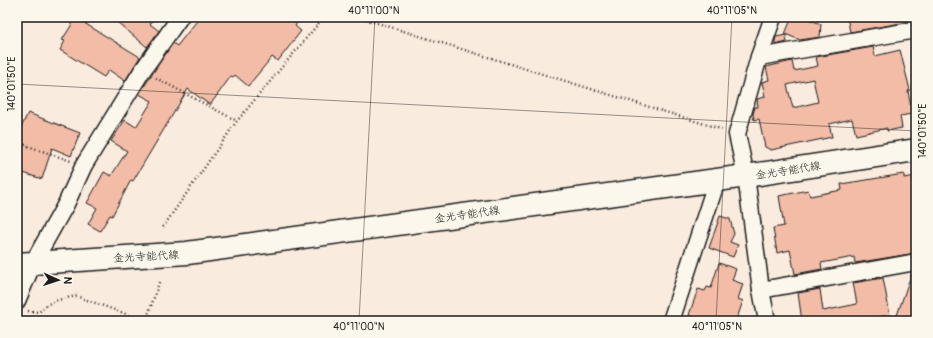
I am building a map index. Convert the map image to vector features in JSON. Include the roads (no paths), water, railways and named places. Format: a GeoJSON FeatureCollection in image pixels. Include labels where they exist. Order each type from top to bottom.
{"type":"FeatureCollection","features":[{"type":"Feature","properties":{"kind":"main road","name":"金光寺能代線"},"geometry":{"type":"LineString","coordinates":[[25,263],[187,253],[746,176],[916,150]]}},
{"type":"Feature","properties":{"kind":"street"},"geometry":{"type":"LineString","coordinates":[[21,306],[25,263],[66,204],[84,166],[142,71],[180,17]]}},
{"type":"Feature","properties":{"kind":"street"},"geometry":{"type":"LineString","coordinates":[[768,321],[761,290],[746,176],[738,134],[759,57],[773,17]]}},
{"type":"Feature","properties":{"kind":"street"},"geometry":{"type":"LineString","coordinates":[[759,57],[916,30]]}},
{"type":"Feature","properties":{"kind":"street"},"geometry":{"type":"LineString","coordinates":[[671,321],[717,180]]}},
{"type":"Feature","properties":{"kind":"street"},"geometry":{"type":"LineString","coordinates":[[761,290],[916,262]]}}]}
